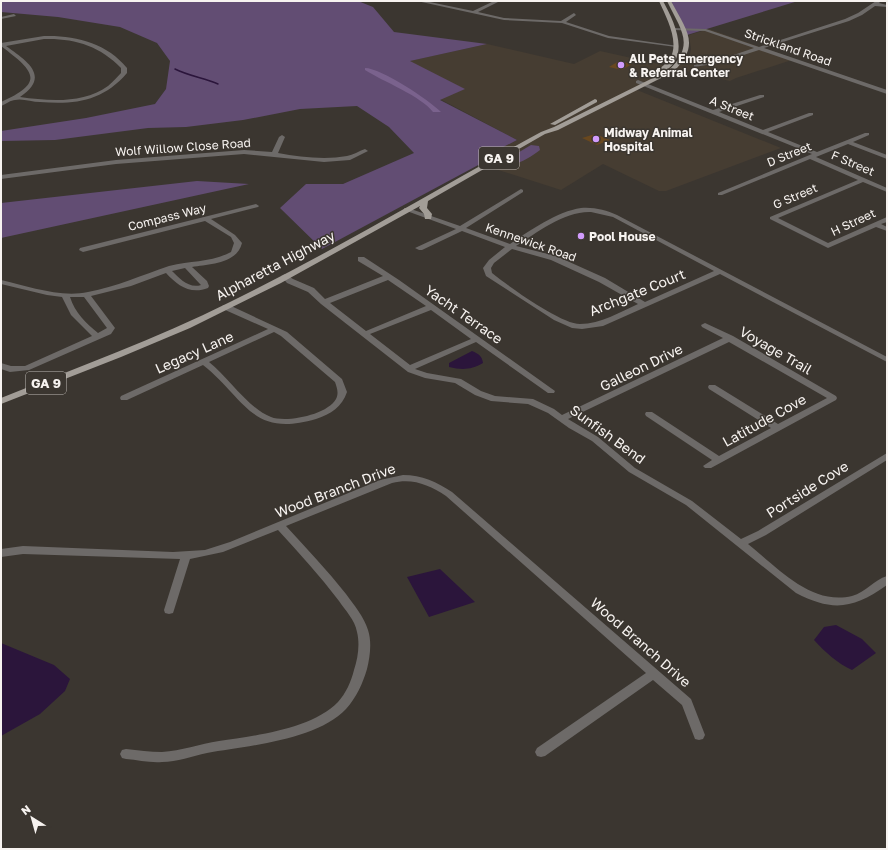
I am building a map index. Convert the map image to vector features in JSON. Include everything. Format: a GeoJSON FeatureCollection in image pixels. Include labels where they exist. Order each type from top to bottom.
{"type":"FeatureCollection","features":[{"type":"Feature","properties":{"kind":"main road"},"geometry":{"type":"LineString","coordinates":[[661,1],[673,29],[677,42],[676,46]]}},
{"type":"Feature","properties":{"kind":"main road","name":"GA 9"},"geometry":{"type":"LineString","coordinates":[[670,1],[688,44],[687,52],[683,59],[671,71],[646,85],[598,107],[556,129],[550,130],[549,127],[576,111],[668,66],[674,56],[676,46]]}},
{"type":"Feature","properties":{"kind":"main road","name":"Alpharetta Highway"},"geometry":{"type":"LineString","coordinates":[[1,401],[146,344],[226,307],[550,130]]}},
{"type":"Feature","properties":{"kind":"main road"},"geometry":{"type":"LineString","coordinates":[[425,199],[422,208],[428,216]]}},
{"type":"Feature","properties":{"kind":"street"},"geometry":{"type":"LineString","coordinates":[[419,1],[504,19],[562,22],[608,37],[676,46]]}},
{"type":"Feature","properties":{"kind":"street"},"geometry":{"type":"LineString","coordinates":[[474,12],[498,1]]}},
{"type":"Feature","properties":{"kind":"street"},"geometry":{"type":"LineString","coordinates":[[696,66],[710,64],[847,20],[860,14],[876,2],[887,6]]}},
{"type":"Feature","properties":{"kind":"street"},"geometry":{"type":"LineString","coordinates":[[562,22],[574,14]]}},
{"type":"Feature","properties":{"kind":"street"},"geometry":{"type":"LineString","coordinates":[[1,18],[14,15]]}},
{"type":"Feature","properties":{"kind":"street","name":"Strickland Road"},"geometry":{"type":"LineString","coordinates":[[673,29],[706,30],[887,92]]}},
{"type":"Feature","properties":{"kind":"street"},"geometry":{"type":"LineString","coordinates":[[1,44],[46,37],[78,39],[105,52],[124,68],[124,74],[110,87],[87,97],[49,102],[16,98]]}},
{"type":"Feature","properties":{"kind":"street"},"geometry":{"type":"LineString","coordinates":[[1,44],[16,56],[34,75],[32,86],[16,98],[1,104]]}},
{"type":"Feature","properties":{"kind":"street","name":"A Street"},"geometry":{"type":"LineString","coordinates":[[638,82],[817,154]]}},
{"type":"Feature","properties":{"kind":"street"},"geometry":{"type":"LineString","coordinates":[[714,112],[762,96]]}},
{"type":"Feature","properties":{"kind":"street"},"geometry":{"type":"LineString","coordinates":[[764,132],[811,114]]}},
{"type":"Feature","properties":{"kind":"street","name":"D Street"},"geometry":{"type":"LineString","coordinates":[[720,194],[866,134]]}},
{"type":"Feature","properties":{"kind":"street"},"geometry":{"type":"LineString","coordinates":[[274,154],[282,137]]}},
{"type":"Feature","properties":{"kind":"street","name":"F Street"},"geometry":{"type":"LineString","coordinates":[[849,142],[887,157]]}},
{"type":"Feature","properties":{"kind":"street","name":"Wolf Willow Close Road"},"geometry":{"type":"LineString","coordinates":[[1,177],[126,161],[244,152],[324,160],[350,158],[365,151]]}},
{"type":"Feature","properties":{"kind":"street","name":"F Street"},"geometry":{"type":"LineString","coordinates":[[810,157],[887,190]]}},
{"type":"Feature","properties":{"kind":"street","name":"G Street"},"geometry":{"type":"LineString","coordinates":[[828,246],[772,218],[863,180]]}},
{"type":"Feature","properties":{"kind":"street"},"geometry":{"type":"LineString","coordinates":[[418,248],[462,228],[521,191]]}},
{"type":"Feature","properties":{"kind":"street","name":"Compass Way"},"geometry":{"type":"LineString","coordinates":[[83,250],[256,206]]}},
{"type":"Feature","properties":{"kind":"street","name":"Kennewick Road"},"geometry":{"type":"LineString","coordinates":[[406,209],[462,228],[510,247],[553,258],[602,280],[645,305]]}},
{"type":"Feature","properties":{"kind":"street","name":"Archgate Court"},"geometry":{"type":"LineString","coordinates":[[719,272],[600,324],[574,326],[561,320],[494,278],[488,272],[487,268],[490,261],[510,247],[532,233],[571,213],[586,210],[599,211],[615,216],[887,360]]}},
{"type":"Feature","properties":{"kind":"street"},"geometry":{"type":"LineString","coordinates":[[1,282],[47,293],[65,295],[87,294],[128,284],[167,270],[221,260],[234,253],[237,248],[237,241],[233,236],[206,219]]}},
{"type":"Feature","properties":{"kind":"street","name":"H Street"},"geometry":{"type":"LineString","coordinates":[[828,246],[887,219]]}},
{"type":"Feature","properties":{"kind":"street"},"geometry":{"type":"LineString","coordinates":[[875,224],[887,229]]}},
{"type":"Feature","properties":{"kind":"street","name":"Yacht Terrace"},"geometry":{"type":"LineString","coordinates":[[361,259],[477,339],[550,392]]}},
{"type":"Feature","properties":{"kind":"street"},"geometry":{"type":"LineString","coordinates":[[167,270],[185,286],[192,289],[200,289],[205,286],[204,282],[187,266]]}},
{"type":"Feature","properties":{"kind":"street","name":"Sunfish Bend"},"geometry":{"type":"LineString","coordinates":[[285,276],[290,281],[311,290],[364,334],[409,368],[425,375],[458,381],[478,393],[494,399],[505,401],[526,400],[534,402],[563,418],[572,426],[595,439],[632,470],[689,503],[792,585],[805,593],[818,598],[838,600],[857,598],[868,593],[887,580]]}},
{"type":"Feature","properties":{"kind":"street"},"geometry":{"type":"LineString","coordinates":[[324,302],[388,277]]}},
{"type":"Feature","properties":{"kind":"street"},"geometry":{"type":"LineString","coordinates":[[1,366],[10,369],[26,368],[98,338],[108,332],[111,328],[105,319],[94,309],[87,294]]}},
{"type":"Feature","properties":{"kind":"street"},"geometry":{"type":"LineString","coordinates":[[65,295],[68,306],[74,315],[98,338]]}},
{"type":"Feature","properties":{"kind":"street"},"geometry":{"type":"LineString","coordinates":[[204,362],[256,412],[272,421],[291,422],[316,416],[332,408],[340,401],[343,395],[339,381],[284,334],[226,307]]}},
{"type":"Feature","properties":{"kind":"street"},"geometry":{"type":"LineString","coordinates":[[364,334],[431,307]]}},
{"type":"Feature","properties":{"kind":"street","name":"Voyage Trail"},"geometry":{"type":"LineString","coordinates":[[705,325],[833,398]]}},
{"type":"Feature","properties":{"kind":"street","name":"Legacy Lane"},"geometry":{"type":"LineString","coordinates":[[124,398],[275,329]]}},
{"type":"Feature","properties":{"kind":"street","name":"Galleon Drive"},"geometry":{"type":"LineString","coordinates":[[563,418],[730,338]]}},
{"type":"Feature","properties":{"kind":"street"},"geometry":{"type":"LineString","coordinates":[[409,368],[477,339]]}},
{"type":"Feature","properties":{"kind":"street"},"geometry":{"type":"LineString","coordinates":[[712,387],[777,428]]}},
{"type":"Feature","properties":{"kind":"street","name":"Latitude Cove"},"geometry":{"type":"LineString","coordinates":[[708,466],[833,398]]}},
{"type":"Feature","properties":{"kind":"street"},"geometry":{"type":"LineString","coordinates":[[649,414],[719,460]]}},
{"type":"Feature","properties":{"kind":"street","name":"Portside Cove"},"geometry":{"type":"LineString","coordinates":[[740,544],[762,533],[887,456]]}},
{"type":"Feature","properties":{"kind":"street","name":"Wood Branch Drive"},"geometry":{"type":"LineString","coordinates":[[1,553],[23,550],[186,556],[200,555],[231,547],[279,525],[395,479],[409,477],[435,485],[448,494],[687,702],[698,735]]}},
{"type":"Feature","properties":{"kind":"street"},"geometry":{"type":"LineString","coordinates":[[126,754],[163,757],[260,740],[299,730],[336,711],[346,699],[354,686],[364,659],[365,645],[359,621],[313,561],[279,525]]}},
{"type":"Feature","properties":{"kind":"street"},"geometry":{"type":"LineString","coordinates":[[169,610],[186,556]]}},
{"type":"Feature","properties":{"kind":"street"},"geometry":{"type":"LineString","coordinates":[[541,752],[654,673]]}},
{"type":"Feature","properties":{"kind":"shaded area"},"geometry":{"type":"Polygon","coordinates":[[[1,1],[358,1],[373,7],[394,32],[487,44],[410,61],[465,89],[440,100],[517,140],[486,156],[482,163],[322,249],[280,208],[306,184],[343,184],[414,153],[389,127],[357,106],[300,109],[243,120],[186,127],[148,128],[55,140],[1,141],[1,131],[86,118],[155,104],[166,89],[170,61],[157,43],[120,27],[58,17],[1,12],[1,1]]]}},
{"type":"Feature","properties":{"kind":"shaded area"},"geometry":{"type":"Polygon","coordinates":[[[671,1],[798,1],[687,35],[671,1]]]}},
{"type":"Feature","properties":{"kind":"shaded area"},"geometry":{"type":"Polygon","coordinates":[[[709,29],[795,59],[730,81],[672,68],[637,90],[781,148],[666,191],[659,191],[603,164],[561,190],[483,165],[482,163],[486,156],[517,140],[440,99],[464,89],[409,61],[487,44],[574,64],[600,51],[672,67],[689,59],[691,49],[689,35],[709,29]]]}},
{"type":"Feature","properties":{"kind":"shaded area"},"geometry":{"type":"Polygon","coordinates":[[[365,68],[372,69],[393,79],[416,93],[441,112],[433,112],[420,100],[373,75],[365,70],[365,68]]]}},
{"type":"Feature","properties":{"kind":"shaded area"},"geometry":{"type":"Polygon","coordinates":[[[531,145],[539,146],[540,150],[518,163],[513,164],[504,161],[531,145]]]}},
{"type":"Feature","properties":{"kind":"shaded area"},"geometry":{"type":"Polygon","coordinates":[[[197,181],[249,184],[1,238],[1,203],[197,181]]]}},
{"type":"Feature","properties":{"kind":"shaded area"},"geometry":{"type":"Polygon","coordinates":[[[472,351],[480,356],[483,363],[466,369],[449,367],[449,363],[472,351]]]}},
{"type":"Feature","properties":{"kind":"shaded area"},"geometry":{"type":"Polygon","coordinates":[[[440,569],[475,602],[429,617],[407,577],[440,569]]]}},
{"type":"Feature","properties":{"kind":"shaded area"},"geometry":{"type":"Polygon","coordinates":[[[836,625],[862,639],[876,653],[852,670],[837,661],[814,640],[824,627],[836,625]]]}},
{"type":"Feature","properties":{"kind":"shaded area"},"geometry":{"type":"Polygon","coordinates":[[[1,643],[54,665],[70,679],[65,691],[40,714],[1,736],[1,643]]]}},
{"type":"Feature","properties":{"kind":"building","name":"All Pets Emergency & Referral Center"},"geometry":{"type":"Polygon","coordinates":[[[619,61],[632,64],[622,70],[609,67],[619,61]]]}},
{"type":"Feature","properties":{"kind":"building","name":"Midway Animal Hospital"},"geometry":{"type":"Polygon","coordinates":[[[595,134],[610,140],[597,145],[582,138],[595,134]]]}},
{"type":"Feature","properties":{"kind":"waterway"},"geometry":{"type":"LineString","coordinates":[[175,69],[218,84]]}},
{"type":"Feature","properties":{"kind":"place","name":"All Pets Emergency & Referral Center"},"geometry":{"type":"Point","coordinates":[621,65]}},
{"type":"Feature","properties":{"kind":"place","name":"Midway Animal Hospital"},"geometry":{"type":"Point","coordinates":[596,139]}},
{"type":"Feature","properties":{"kind":"place","name":"Pool House"},"geometry":{"type":"Point","coordinates":[581,236]}}]}
